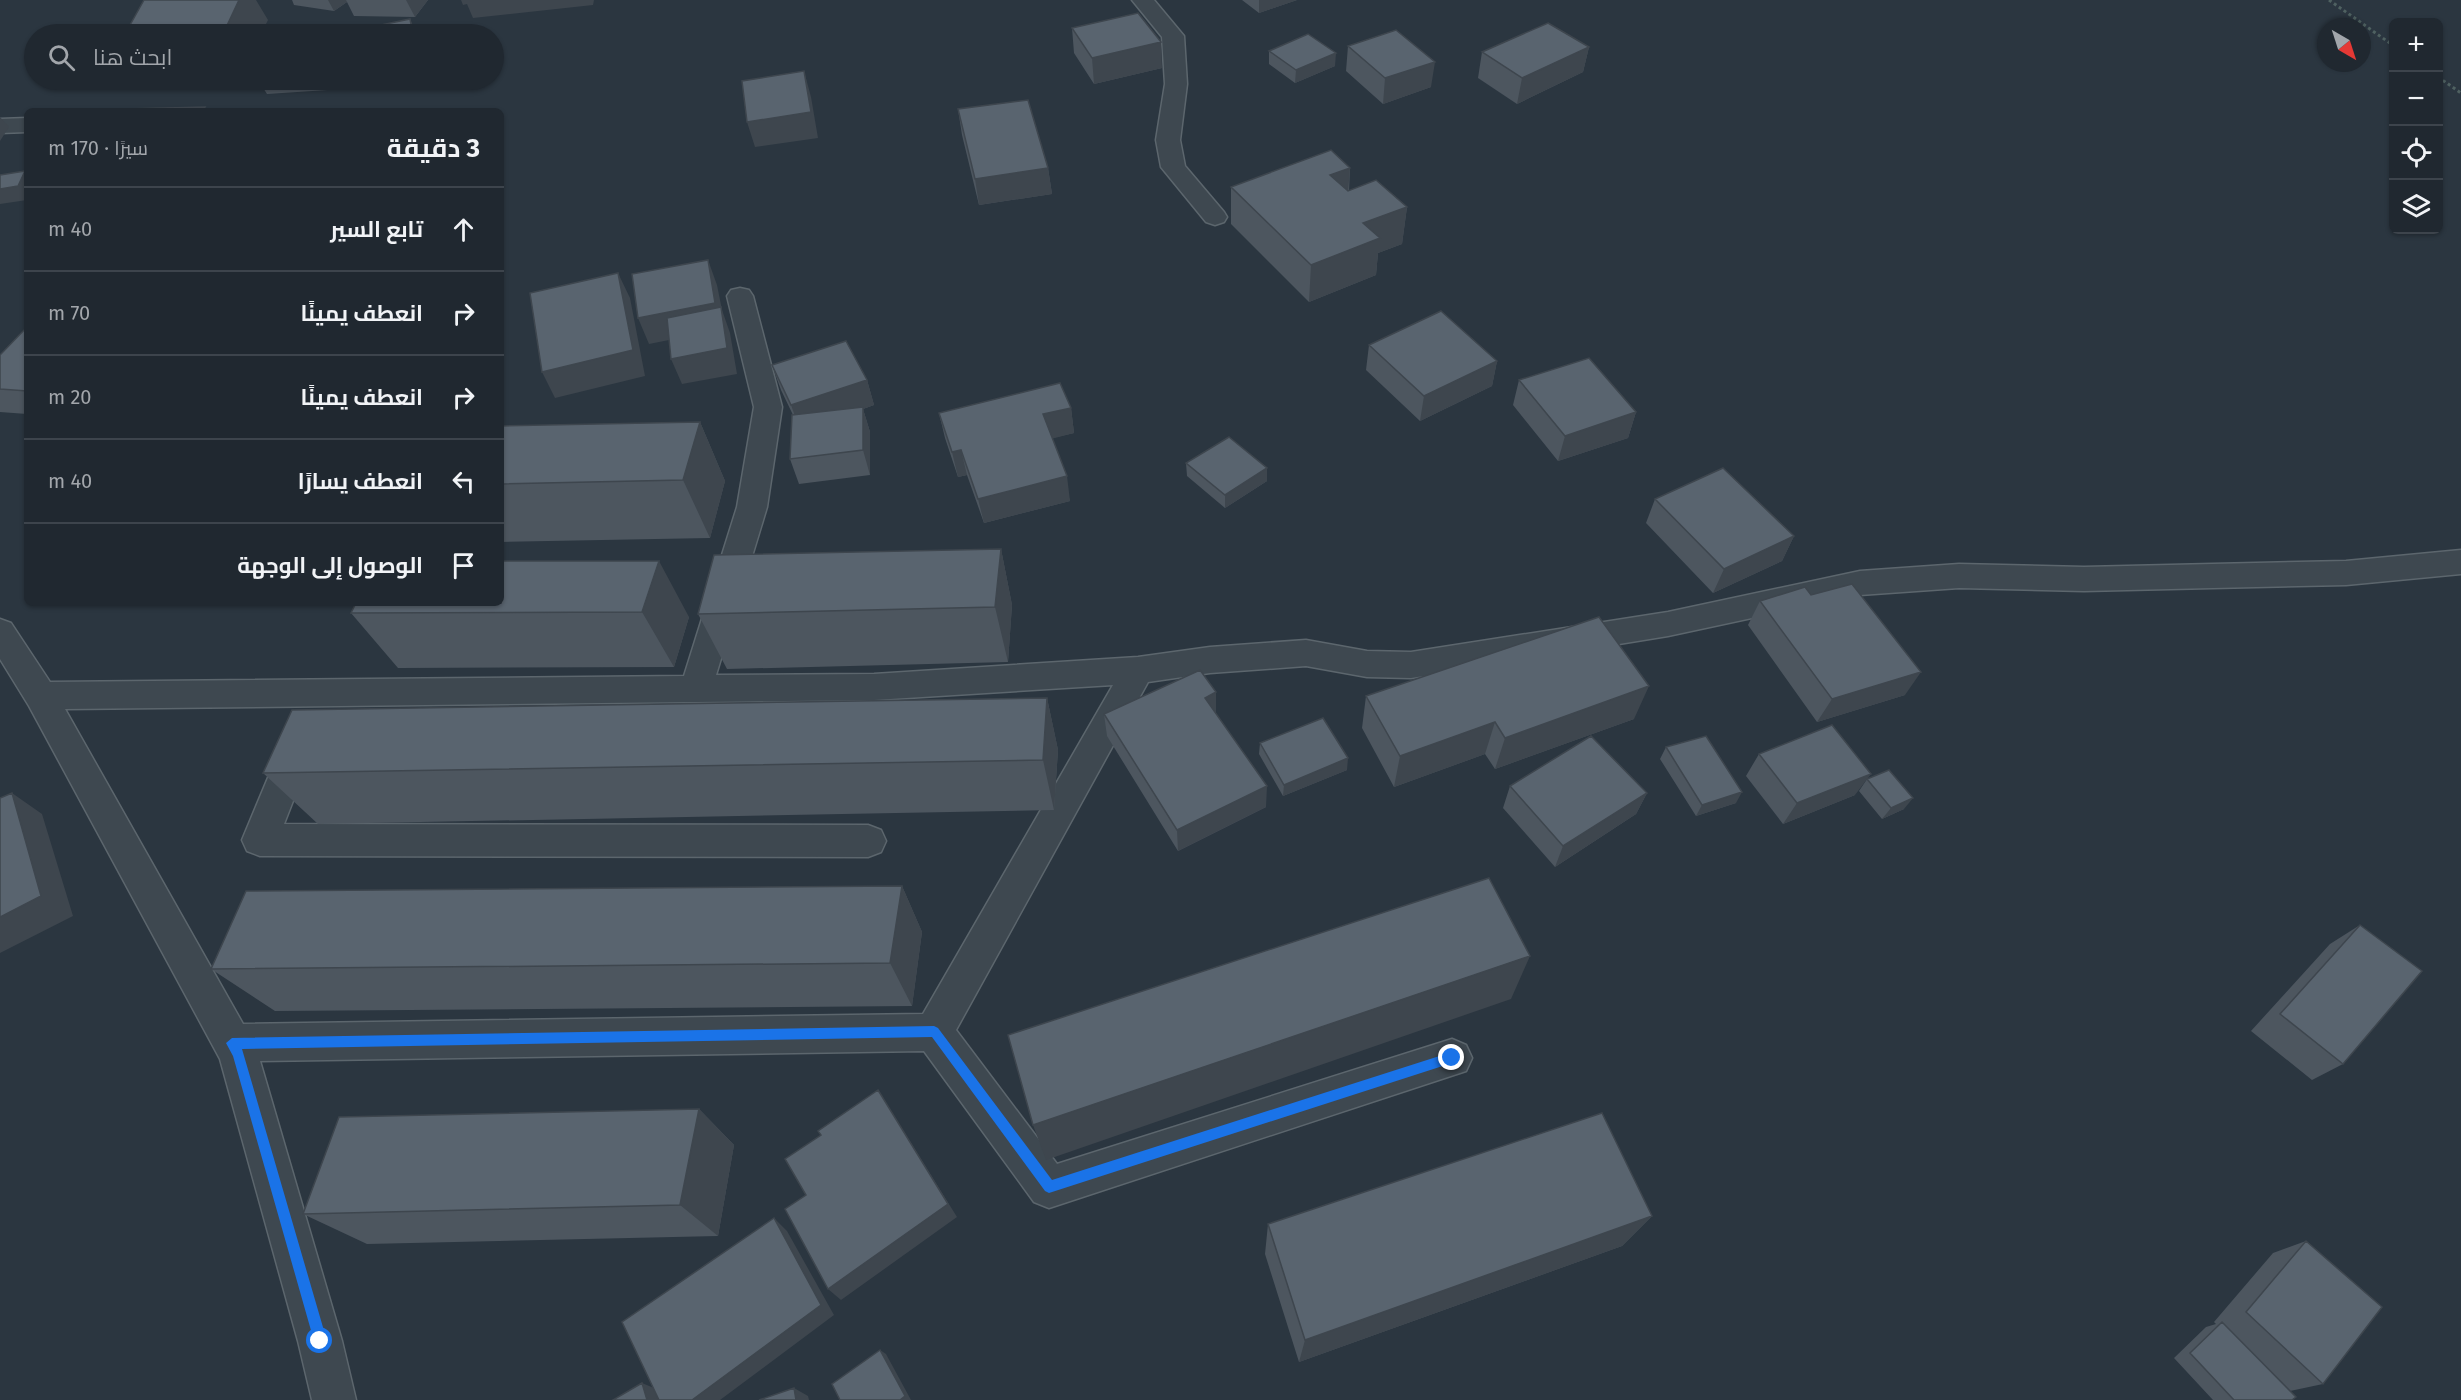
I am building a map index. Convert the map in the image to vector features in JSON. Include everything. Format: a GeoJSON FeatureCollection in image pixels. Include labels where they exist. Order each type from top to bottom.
{"type":"FeatureCollection","features":[{"type":"Feature","properties":{"kind":"street"},"geometry":{"type":"LineString","coordinates":[[1143,0],[1173,36],[1176,84],[1168,140],[1173,167],[1215,217]]}},
{"type":"Feature","properties":{"kind":"street"},"geometry":{"type":"LineString","coordinates":[[0,126],[24,125]]}},
{"type":"Feature","properties":{"kind":"street"},"geometry":{"type":"LineString","coordinates":[[696,689],[752,507],[768,407],[740,296]]}},
{"type":"Feature","properties":{"kind":"street"},"geometry":{"type":"LineString","coordinates":[[41,696],[874,687],[1138,670],[1210,660],[1306,653],[1367,664],[1411,665],[1668,624],[1860,583],[1959,576],[2084,579],[2346,573],[2461,562]]}},
{"type":"Feature","properties":{"kind":"street"},"geometry":{"type":"LineString","coordinates":[[0,632],[41,696],[238,1053],[320,1341],[334,1400]]}},
{"type":"Feature","properties":{"kind":"street"},"geometry":{"type":"LineString","coordinates":[[934,1032],[1138,670]]}},
{"type":"Feature","properties":{"kind":"street"},"geometry":{"type":"LineString","coordinates":[[318,692],[260,840],[868,841]]}},
{"type":"Feature","properties":{"kind":"street"},"geometry":{"type":"LineString","coordinates":[[232,1043],[934,1032]]}},
{"type":"Feature","properties":{"kind":"street"},"geometry":{"type":"LineString","coordinates":[[934,1032],[1049,1186],[1452,1058]]}},
{"type":"Feature","properties":{"kind":"path"},"geometry":{"type":"LineString","coordinates":[[2329,0],[2389,42]]}},
{"type":"Feature","properties":{"kind":"path"},"geometry":{"type":"LineString","coordinates":[[2443,80],[2461,93]]}},
{"type":"Feature","properties":{"kind":"building"},"geometry":{"type":"Polygon","coordinates":[[[144,0],[239,0],[228,24],[131,24],[144,0]]]}},
{"type":"Feature","properties":{"kind":"building"},"geometry":{"type":"Polygon","coordinates":[[[1138,13],[1161,42],[1092,58],[1072,28],[1138,13]]]}},
{"type":"Feature","properties":{"kind":"building"},"geometry":{"type":"Polygon","coordinates":[[[410,19],[411,24],[386,24],[410,19]]]}},
{"type":"Feature","properties":{"kind":"building"},"geometry":{"type":"Polygon","coordinates":[[[1548,23],[1589,47],[1522,78],[1482,52],[1548,23]]]}},
{"type":"Feature","properties":{"kind":"building"},"geometry":{"type":"Polygon","coordinates":[[[1396,30],[1435,62],[1385,78],[1348,46],[1396,30]]]}},
{"type":"Feature","properties":{"kind":"building"},"geometry":{"type":"Polygon","coordinates":[[[1308,34],[1336,53],[1296,70],[1269,51],[1308,34]]]}},
{"type":"Feature","properties":{"kind":"building"},"geometry":{"type":"Polygon","coordinates":[[[804,71],[811,112],[747,122],[742,81],[804,71]]]}},
{"type":"Feature","properties":{"kind":"building"},"geometry":{"type":"Polygon","coordinates":[[[1028,100],[1048,168],[975,179],[958,109],[1028,100]]]}},
{"type":"Feature","properties":{"kind":"building"},"geometry":{"type":"Polygon","coordinates":[[[1331,150],[1350,168],[1330,175],[1348,191],[1376,180],[1407,207],[1363,223],[1380,238],[1311,265],[1231,187],[1331,150]]]}},
{"type":"Feature","properties":{"kind":"building"},"geometry":{"type":"Polygon","coordinates":[[[24,171],[18,186],[0,189],[0,175],[24,171]]]}},
{"type":"Feature","properties":{"kind":"building"},"geometry":{"type":"Polygon","coordinates":[[[708,260],[715,303],[638,318],[632,274],[708,260]]]}},
{"type":"Feature","properties":{"kind":"building"},"geometry":{"type":"Polygon","coordinates":[[[618,273],[633,350],[542,372],[530,293],[618,273]]]}},
{"type":"Feature","properties":{"kind":"building"},"geometry":{"type":"Polygon","coordinates":[[[721,307],[727,348],[671,359],[667,318],[721,307]]]}},
{"type":"Feature","properties":{"kind":"building"},"geometry":{"type":"Polygon","coordinates":[[[1441,311],[1497,361],[1424,396],[1369,345],[1441,311]]]}},
{"type":"Feature","properties":{"kind":"building"},"geometry":{"type":"Polygon","coordinates":[[[24,330],[24,391],[0,389],[0,355],[24,330]]]}},
{"type":"Feature","properties":{"kind":"building"},"geometry":{"type":"Polygon","coordinates":[[[846,341],[867,380],[791,405],[772,365],[846,341]]]}},
{"type":"Feature","properties":{"kind":"building"},"geometry":{"type":"Polygon","coordinates":[[[1589,358],[1636,412],[1565,436],[1519,380],[1589,358]]]}},
{"type":"Feature","properties":{"kind":"building"},"geometry":{"type":"Polygon","coordinates":[[[1060,383],[1071,408],[1043,414],[1067,476],[978,499],[961,450],[952,452],[939,413],[1060,383]]]}},
{"type":"Feature","properties":{"kind":"building"},"geometry":{"type":"Polygon","coordinates":[[[863,407],[863,450],[790,459],[792,415],[863,407]]]}},
{"type":"Feature","properties":{"kind":"building"},"geometry":{"type":"Polygon","coordinates":[[[700,422],[683,480],[504,484],[504,426],[700,422]]]}},
{"type":"Feature","properties":{"kind":"building"},"geometry":{"type":"Polygon","coordinates":[[[1229,437],[1267,468],[1225,495],[1186,463],[1229,437]]]}},
{"type":"Feature","properties":{"kind":"building"},"geometry":{"type":"Polygon","coordinates":[[[1723,468],[1794,536],[1724,569],[1655,499],[1723,468]]]}},
{"type":"Feature","properties":{"kind":"building"},"geometry":{"type":"Polygon","coordinates":[[[1001,549],[995,607],[698,614],[714,555],[1001,549]]]}},
{"type":"Feature","properties":{"kind":"building"},"geometry":{"type":"Polygon","coordinates":[[[504,561],[659,561],[642,612],[351,613],[354,606],[504,606],[504,561]]]}},
{"type":"Feature","properties":{"kind":"building"},"geometry":{"type":"Polygon","coordinates":[[[1852,584],[1921,672],[1832,699],[1760,601],[1805,587],[1811,595],[1852,584]]]}},
{"type":"Feature","properties":{"kind":"building"},"geometry":{"type":"Polygon","coordinates":[[[1599,617],[1649,686],[1505,738],[1495,722],[1400,756],[1366,696],[1599,617]]]}},
{"type":"Feature","properties":{"kind":"building"},"geometry":{"type":"Polygon","coordinates":[[[1200,670],[1216,692],[1205,698],[1267,786],[1177,830],[1104,714],[1200,670]]]}},
{"type":"Feature","properties":{"kind":"building"},"geometry":{"type":"Polygon","coordinates":[[[1047,698],[1043,760],[263,773],[292,710],[1047,698]]]}},
{"type":"Feature","properties":{"kind":"building"},"geometry":{"type":"Polygon","coordinates":[[[1323,718],[1348,758],[1284,785],[1260,743],[1323,718]]]}},
{"type":"Feature","properties":{"kind":"building"},"geometry":{"type":"Polygon","coordinates":[[[1832,725],[1871,774],[1797,803],[1759,754],[1832,725]]]}},
{"type":"Feature","properties":{"kind":"building"},"geometry":{"type":"Polygon","coordinates":[[[1591,736],[1647,793],[1563,846],[1510,786],[1591,736]]]}},
{"type":"Feature","properties":{"kind":"building"},"geometry":{"type":"Polygon","coordinates":[[[1706,736],[1742,792],[1702,805],[1666,747],[1706,736]]]}},
{"type":"Feature","properties":{"kind":"building"},"geometry":{"type":"Polygon","coordinates":[[[1889,770],[1913,798],[1891,808],[1867,779],[1889,770]]]}},
{"type":"Feature","properties":{"kind":"building"},"geometry":{"type":"Polygon","coordinates":[[[12,793],[41,896],[0,917],[0,798],[12,793]]]}},
{"type":"Feature","properties":{"kind":"building"},"geometry":{"type":"Polygon","coordinates":[[[1489,878],[1530,956],[1033,1125],[1008,1035],[1489,878]]]}},
{"type":"Feature","properties":{"kind":"building"},"geometry":{"type":"Polygon","coordinates":[[[902,886],[890,963],[211,969],[246,891],[902,886]]]}},
{"type":"Feature","properties":{"kind":"building"},"geometry":{"type":"Polygon","coordinates":[[[2360,925],[2422,971],[2343,1064],[2280,1014],[2360,925]]]}},
{"type":"Feature","properties":{"kind":"building"},"geometry":{"type":"Polygon","coordinates":[[[878,1090],[948,1204],[828,1289],[785,1209],[806,1195],[785,1159],[821,1135],[818,1131],[878,1090]]]}},
{"type":"Feature","properties":{"kind":"building"},"geometry":{"type":"Polygon","coordinates":[[[699,1109],[680,1205],[303,1214],[339,1117],[699,1109]]]}},
{"type":"Feature","properties":{"kind":"building"},"geometry":{"type":"Polygon","coordinates":[[[1602,1113],[1652,1216],[1305,1340],[1268,1224],[1602,1113]]]}},
{"type":"Feature","properties":{"kind":"building"},"geometry":{"type":"Polygon","coordinates":[[[774,1218],[821,1305],[692,1400],[659,1400],[622,1322],[774,1218]]]}},
{"type":"Feature","properties":{"kind":"building"},"geometry":{"type":"Polygon","coordinates":[[[2306,1241],[2382,1307],[2323,1384],[2246,1312],[2306,1241]]]}},
{"type":"Feature","properties":{"kind":"building"},"geometry":{"type":"Polygon","coordinates":[[[2222,1322],[2296,1397],[2292,1400],[2234,1400],[2190,1353],[2222,1322]]]}},
{"type":"Feature","properties":{"kind":"building"},"geometry":{"type":"Polygon","coordinates":[[[880,1350],[905,1396],[900,1400],[840,1400],[832,1384],[880,1350]]]}},
{"type":"Feature","properties":{"kind":"building"},"geometry":{"type":"Polygon","coordinates":[[[642,1383],[647,1400],[613,1400],[642,1383]]]}},
{"type":"Feature","properties":{"kind":"building"},"geometry":{"type":"Polygon","coordinates":[[[794,1388],[796,1400],[759,1400],[794,1388]]]}},
{"type":"Feature","properties":{"kind":"route"},"geometry":{"type":"LineString","coordinates":[[320,1341],[238,1053],[232,1043],[934,1032],[1049,1186],[1452,1058]]}}]}
